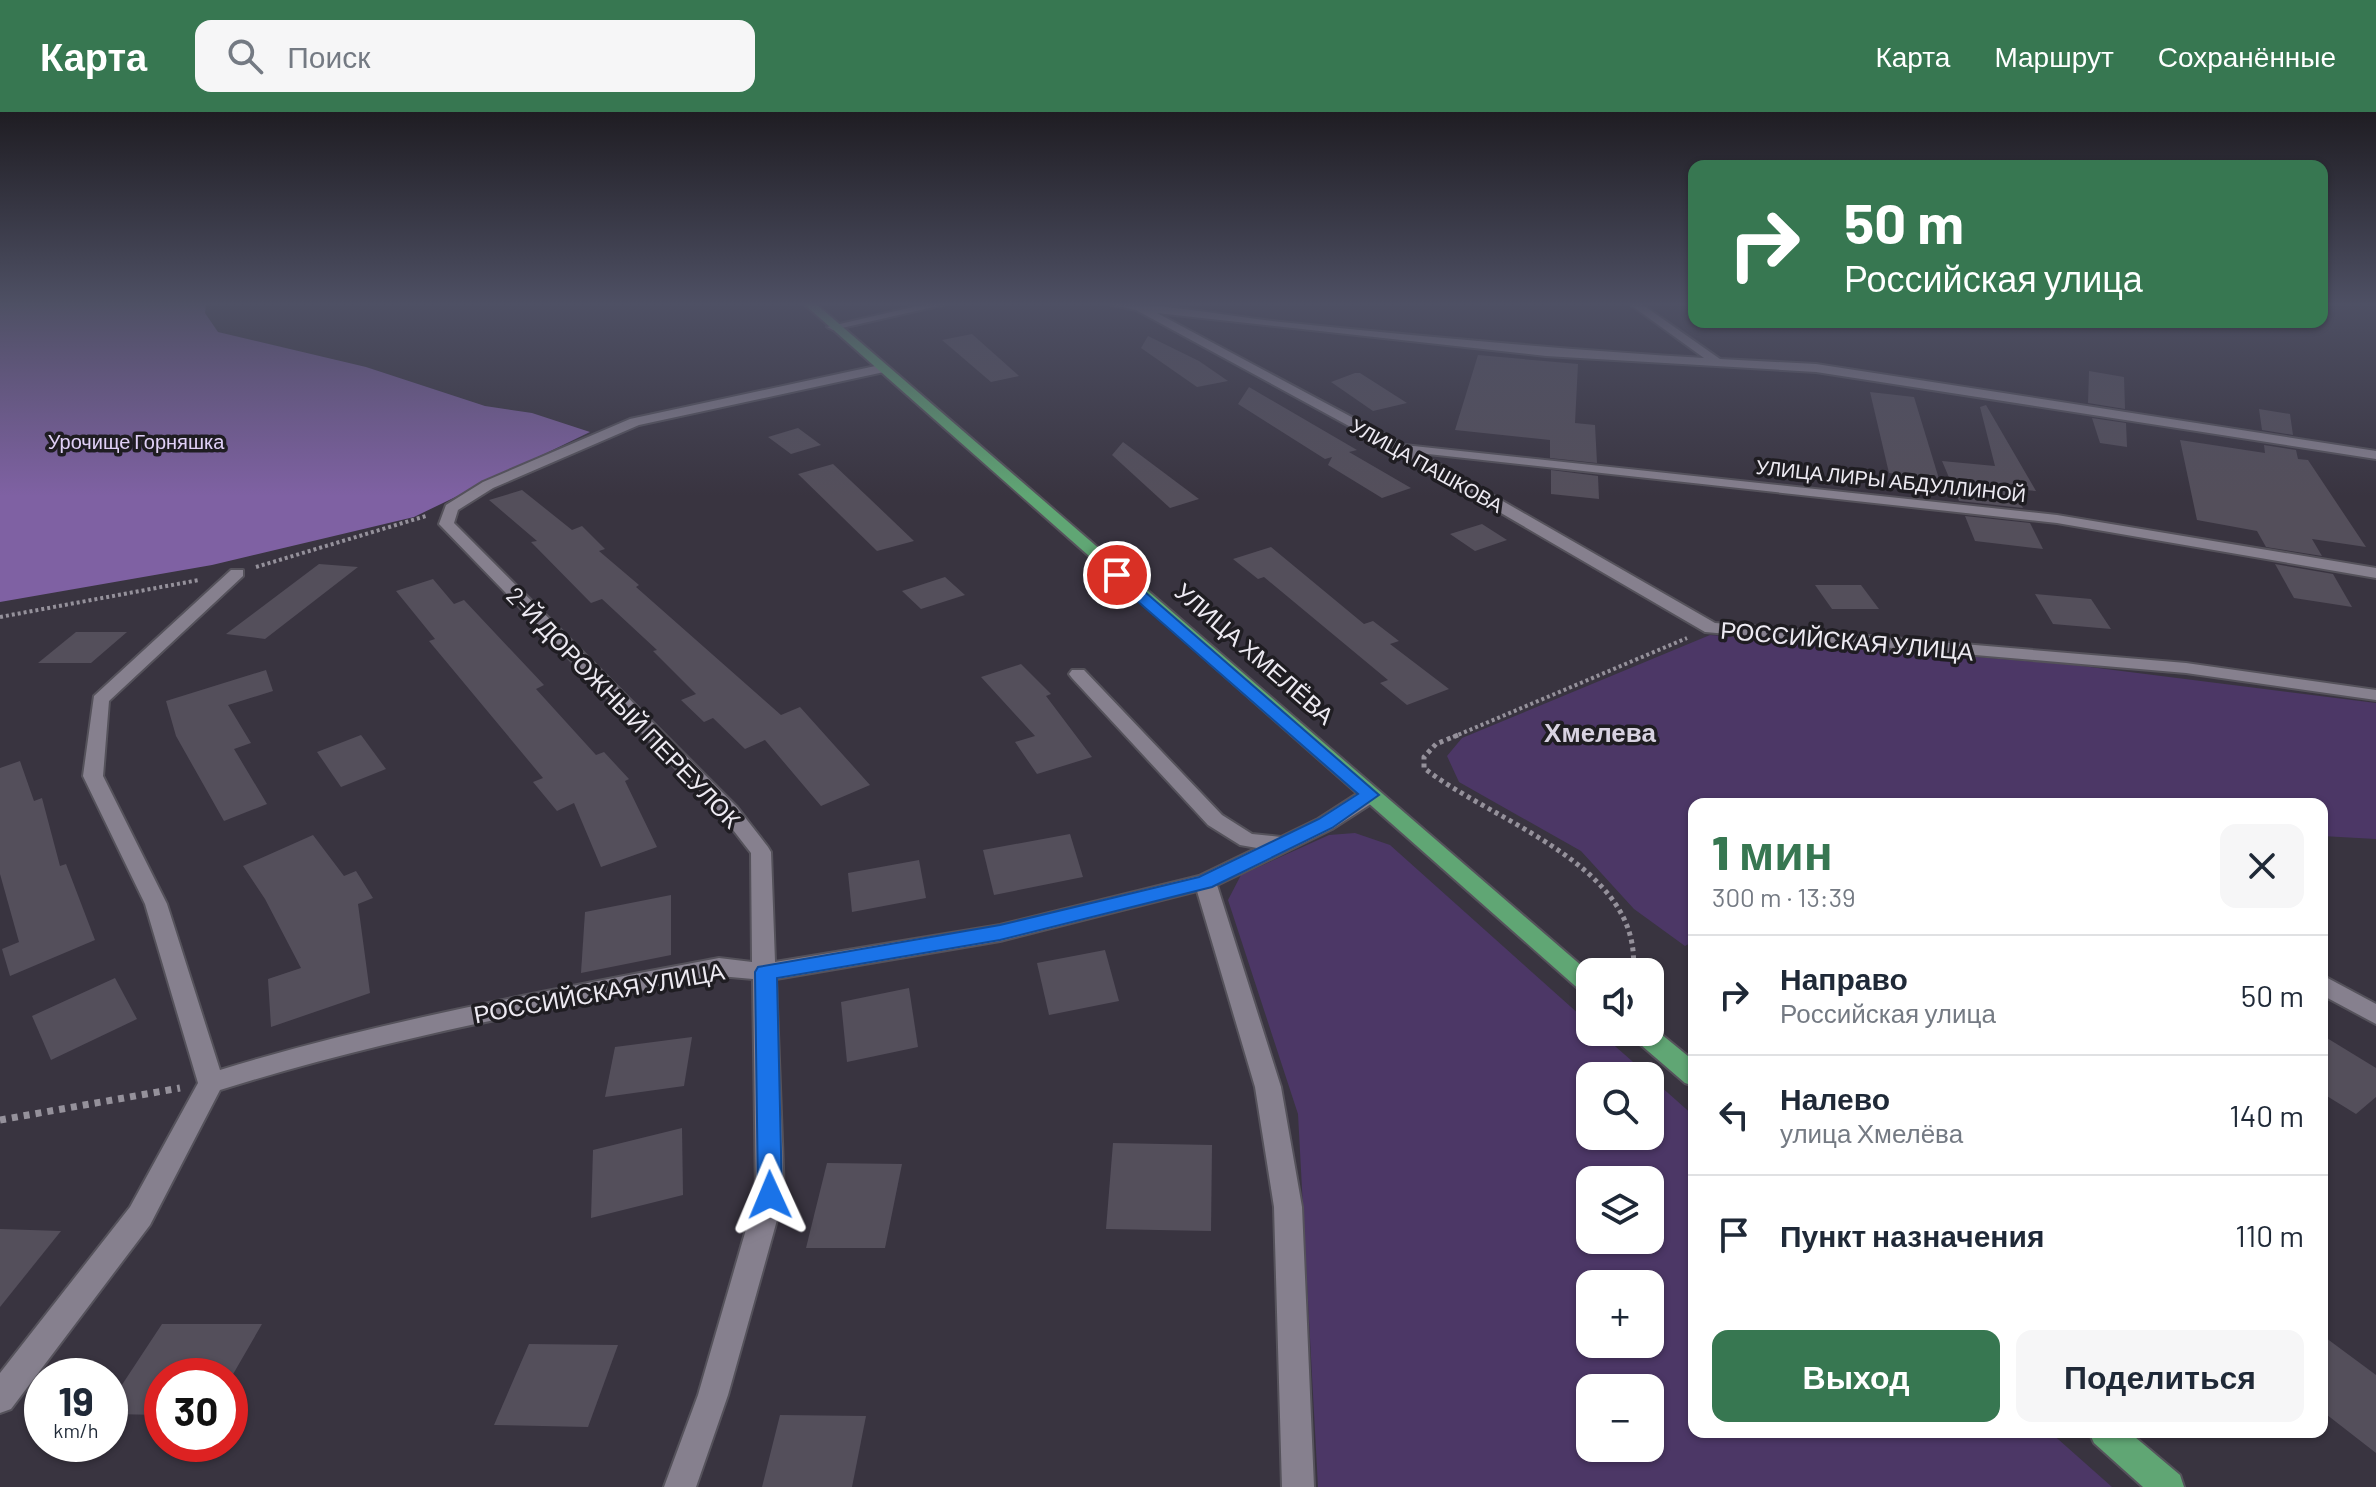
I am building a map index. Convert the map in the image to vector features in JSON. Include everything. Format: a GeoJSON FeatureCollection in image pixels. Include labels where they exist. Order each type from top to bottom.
{"type":"FeatureCollection","features":[{"type":"Feature","properties":{"kind":"main road","name":"УЛИЦА ХМЕЛЁВА"},"geometry":{"type":"LineString","coordinates":[[880,369],[1576,974]]}},
{"type":"Feature","properties":{"kind":"main road"},"geometry":{"type":"LineString","coordinates":[[1659,1046],[1688,1071]]}},
{"type":"Feature","properties":{"kind":"main road"},"geometry":{"type":"LineString","coordinates":[[2112,1438],[2168,1487]]}},
{"type":"Feature","properties":{"kind":"street","name":"УЛИЦА ПАШКОВА"},"geometry":{"type":"LineString","coordinates":[[1250,367],[1398,447],[1711,628]]}},
{"type":"Feature","properties":{"kind":"street"},"geometry":{"type":"LineString","coordinates":[[1805,367],[2376,455]]}},
{"type":"Feature","properties":{"kind":"street"},"geometry":{"type":"LineString","coordinates":[[451,508],[488,485],[635,422],[880,369]]}},
{"type":"Feature","properties":{"kind":"street","name":"УЛИЦА ЛИРЫ АБДУЛЛИНОЙ"},"geometry":{"type":"LineString","coordinates":[[1398,447],[2057,519],[2376,573]]}},
{"type":"Feature","properties":{"kind":"street","name":"2-Й ДОРОЖНЫЙ ПЕРЕУЛОК"},"geometry":{"type":"LineString","coordinates":[[451,508],[446,524],[730,812],[761,852],[770,1195],[713,1395],[680,1487]]}},
{"type":"Feature","properties":{"kind":"street"},"geometry":{"type":"LineString","coordinates":[[0,1398],[140,1216],[211,1083],[156,904],[93,776],[100,700],[237,573]]}},
{"type":"Feature","properties":{"kind":"street","name":"РОССИЙСКАЯ УЛИЦА"},"geometry":{"type":"LineString","coordinates":[[1711,628],[2186,668],[2376,695]]}},
{"type":"Feature","properties":{"kind":"street"},"geometry":{"type":"LineString","coordinates":[[1078,674],[1215,820],[1247,840],[1284,844]]}},
{"type":"Feature","properties":{"kind":"street","name":"РОССИЙСКАЯ УЛИЦА"},"geometry":{"type":"LineString","coordinates":[[211,1083],[282,1061],[457,1017],[719,967],[766,972],[1000,933],[1205,882],[1284,844],[1370,795]]}},
{"type":"Feature","properties":{"kind":"street"},"geometry":{"type":"LineString","coordinates":[[1205,882],[1268,1087],[1288,1207],[1298,1487]]}},
{"type":"Feature","properties":{"kind":"street"},"geometry":{"type":"LineString","coordinates":[[2328,987],[2376,1015]]}},
{"type":"Feature","properties":{"kind":"path"},"geometry":{"type":"LineString","coordinates":[[0,617],[237,573],[451,508]]}},
{"type":"Feature","properties":{"kind":"path","name":"РОССИЙСКАЯ УЛИЦА"},"geometry":{"type":"LineString","coordinates":[[1634,958],[1635,952],[1616,901],[1564,852],[1447,786],[1424,768],[1424,757],[1436,744],[1711,628]]}},
{"type":"Feature","properties":{"kind":"path"},"geometry":{"type":"LineString","coordinates":[[0,1120],[211,1083]]}},
{"type":"Feature","properties":{"kind":"shaded area"},"geometry":{"type":"Polygon","coordinates":[[[1710,635],[2074,665],[2376,703],[2376,839],[2328,836],[2328,798],[1688,798],[1688,944],[1685,946],[1634,909],[1581,851],[1459,782],[1447,756],[1462,738],[1710,635]]]}},
{"type":"Feature","properties":{"kind":"shaded area"},"geometry":{"type":"Polygon","coordinates":[[[1355,833],[1390,845],[1576,1011],[1576,1046],[1615,1046],[1633,1062],[1576,1062],[1576,1150],[1664,1150],[1664,1089],[1688,1111],[1688,1438],[2057,1438],[2112,1487],[1318,1487],[1298,1114],[1228,900],[1241,875],[1329,835],[1355,833]]]}},
{"type":"Feature","properties":{"kind":"green space","name":"Урочище Горняшка"},"geometry":{"type":"Polygon","coordinates":[[[0,367],[367,367],[485,406],[532,413],[590,432],[414,517],[212,565],[0,602],[0,367]]]}},
{"type":"Feature","properties":{"kind":"building"},"geometry":{"type":"Polygon","coordinates":[[[974,367],[1009,367],[1019,376],[991,382],[974,367]]]}},
{"type":"Feature","properties":{"kind":"building"},"geometry":{"type":"Polygon","coordinates":[[[1169,367],[1208,367],[1228,381],[1197,387],[1169,367]]]}},
{"type":"Feature","properties":{"kind":"building"},"geometry":{"type":"Polygon","coordinates":[[[1474,367],[1578,367],[1575,423],[1595,425],[1597,463],[1550,458],[1550,440],[1455,430],[1474,367]]]}},
{"type":"Feature","properties":{"kind":"building"},"geometry":{"type":"Polygon","coordinates":[[[2089,371],[2124,377],[2125,409],[2088,403],[2089,371]]]}},
{"type":"Feature","properties":{"kind":"building"},"geometry":{"type":"Polygon","coordinates":[[[1360,373],[1407,403],[1373,411],[1331,382],[1360,373]]]}},
{"type":"Feature","properties":{"kind":"building"},"geometry":{"type":"Polygon","coordinates":[[[1249,387],[1357,450],[1349,452],[1411,488],[1382,498],[1328,465],[1332,457],[1325,459],[1238,404],[1249,387]]]}},
{"type":"Feature","properties":{"kind":"building"},"geometry":{"type":"Polygon","coordinates":[[[1870,392],[1914,397],[1939,479],[1889,473],[1870,392]]]}},
{"type":"Feature","properties":{"kind":"building"},"geometry":{"type":"Polygon","coordinates":[[[1986,405],[2036,491],[2013,489],[2023,508],[1959,501],[1942,461],[1995,466],[1980,407],[1986,405]]]}},
{"type":"Feature","properties":{"kind":"building"},"geometry":{"type":"Polygon","coordinates":[[[2259,409],[2290,414],[2293,435],[2262,430],[2259,409]]]}},
{"type":"Feature","properties":{"kind":"building"},"geometry":{"type":"Polygon","coordinates":[[[2092,418],[2126,423],[2127,447],[2100,443],[2092,418]]]}},
{"type":"Feature","properties":{"kind":"building"},"geometry":{"type":"Polygon","coordinates":[[[798,428],[821,445],[791,454],[768,437],[798,428]]]}},
{"type":"Feature","properties":{"kind":"building"},"geometry":{"type":"Polygon","coordinates":[[[2180,440],[2265,453],[2264,445],[2296,450],[2298,459],[2308,460],[2366,547],[2312,539],[2322,556],[2266,547],[2257,531],[2197,520],[2180,440]]]}},
{"type":"Feature","properties":{"kind":"building"},"geometry":{"type":"Polygon","coordinates":[[[1123,442],[1199,499],[1170,508],[1112,455],[1123,442]]]}},
{"type":"Feature","properties":{"kind":"building"},"geometry":{"type":"Polygon","coordinates":[[[833,464],[914,541],[877,551],[798,474],[833,464]]]}},
{"type":"Feature","properties":{"kind":"building"},"geometry":{"type":"Polygon","coordinates":[[[1551,470],[1598,476],[1599,499],[1551,494],[1551,470]]]}},
{"type":"Feature","properties":{"kind":"building"},"geometry":{"type":"Polygon","coordinates":[[[522,490],[572,530],[582,526],[605,549],[599,551],[639,585],[636,587],[781,715],[800,707],[870,785],[821,806],[765,740],[745,749],[713,718],[704,722],[681,700],[696,694],[653,651],[657,650],[602,599],[591,603],[531,542],[537,541],[489,500],[522,490]]]}},
{"type":"Feature","properties":{"kind":"building"},"geometry":{"type":"Polygon","coordinates":[[[1965,516],[2030,523],[2043,549],[1975,541],[1965,516]]]}},
{"type":"Feature","properties":{"kind":"building"},"geometry":{"type":"Polygon","coordinates":[[[1482,524],[1507,540],[1475,551],[1450,534],[1482,524]]]}},
{"type":"Feature","properties":{"kind":"building"},"geometry":{"type":"Polygon","coordinates":[[[1271,547],[1364,624],[1373,621],[1399,641],[1390,644],[1449,689],[1407,705],[1380,683],[1388,680],[1264,577],[1258,579],[1233,559],[1271,547]]]}},
{"type":"Feature","properties":{"kind":"building"},"geometry":{"type":"Polygon","coordinates":[[[319,564],[358,567],[265,639],[226,634],[319,564]]]}},
{"type":"Feature","properties":{"kind":"building"},"geometry":{"type":"Polygon","coordinates":[[[2275,564],[2333,574],[2352,607],[2294,598],[2275,564]]]}},
{"type":"Feature","properties":{"kind":"building"},"geometry":{"type":"Polygon","coordinates":[[[945,577],[965,595],[921,609],[902,591],[945,577]]]}},
{"type":"Feature","properties":{"kind":"building"},"geometry":{"type":"Polygon","coordinates":[[[433,579],[454,604],[464,600],[544,685],[536,689],[596,755],[604,752],[629,779],[625,781],[657,847],[601,867],[574,803],[557,811],[533,782],[543,778],[429,641],[435,639],[396,591],[433,579]]]}},
{"type":"Feature","properties":{"kind":"building"},"geometry":{"type":"Polygon","coordinates":[[[1815,585],[1861,585],[1879,609],[1832,609],[1815,585]]]}},
{"type":"Feature","properties":{"kind":"building"},"geometry":{"type":"Polygon","coordinates":[[[2035,594],[2091,599],[2111,629],[2053,624],[2035,594]]]}},
{"type":"Feature","properties":{"kind":"building"},"geometry":{"type":"Polygon","coordinates":[[[76,632],[127,632],[91,663],[38,663],[76,632]]]}},
{"type":"Feature","properties":{"kind":"building"},"geometry":{"type":"Polygon","coordinates":[[[1021,664],[1051,694],[1046,696],[1092,757],[1037,774],[1015,742],[1035,736],[981,677],[1021,664]]]}},
{"type":"Feature","properties":{"kind":"building"},"geometry":{"type":"Polygon","coordinates":[[[266,670],[273,691],[228,705],[251,743],[234,749],[267,804],[224,821],[176,736],[166,701],[266,670]]]}},
{"type":"Feature","properties":{"kind":"building"},"geometry":{"type":"Polygon","coordinates":[[[361,735],[386,769],[341,787],[317,752],[361,735]]]}},
{"type":"Feature","properties":{"kind":"building"},"geometry":{"type":"Polygon","coordinates":[[[20,761],[34,801],[42,798],[60,866],[66,864],[95,940],[10,976],[2,949],[19,942],[0,874],[0,768],[20,761]]]}},
{"type":"Feature","properties":{"kind":"building"},"geometry":{"type":"Polygon","coordinates":[[[1070,834],[1083,877],[994,895],[983,850],[1070,834]]]}},
{"type":"Feature","properties":{"kind":"building"},"geometry":{"type":"Polygon","coordinates":[[[313,835],[344,876],[356,871],[373,898],[358,904],[370,993],[271,1027],[268,979],[301,968],[265,899],[243,866],[313,835]]]}},
{"type":"Feature","properties":{"kind":"building"},"geometry":{"type":"Polygon","coordinates":[[[919,860],[926,898],[852,912],[848,873],[919,860]]]}},
{"type":"Feature","properties":{"kind":"building"},"geometry":{"type":"Polygon","coordinates":[[[671,895],[671,955],[581,973],[585,912],[671,895]]]}},
{"type":"Feature","properties":{"kind":"building"},"geometry":{"type":"Polygon","coordinates":[[[1105,950],[1119,1001],[1049,1015],[1037,963],[1105,950]]]}},
{"type":"Feature","properties":{"kind":"building"},"geometry":{"type":"Polygon","coordinates":[[[115,978],[137,1019],[51,1060],[32,1016],[115,978]]]}},
{"type":"Feature","properties":{"kind":"building"},"geometry":{"type":"Polygon","coordinates":[[[909,988],[918,1047],[847,1062],[841,1002],[909,988]]]}},
{"type":"Feature","properties":{"kind":"building"},"geometry":{"type":"Polygon","coordinates":[[[692,1037],[684,1086],[605,1097],[615,1047],[692,1037]]]}},
{"type":"Feature","properties":{"kind":"building"},"geometry":{"type":"Polygon","coordinates":[[[2328,1039],[2376,1068],[2376,1097],[2356,1114],[2328,1097],[2328,1039]]]}},
{"type":"Feature","properties":{"kind":"building"},"geometry":{"type":"Polygon","coordinates":[[[682,1128],[683,1195],[591,1218],[593,1150],[682,1128]]]}},
{"type":"Feature","properties":{"kind":"building"},"geometry":{"type":"Polygon","coordinates":[[[1113,1143],[1212,1145],[1211,1231],[1106,1229],[1113,1143]]]}},
{"type":"Feature","properties":{"kind":"building"},"geometry":{"type":"Polygon","coordinates":[[[827,1163],[902,1164],[885,1248],[806,1248],[827,1163]]]}},
{"type":"Feature","properties":{"kind":"building"},"geometry":{"type":"Polygon","coordinates":[[[0,1229],[61,1231],[0,1307],[0,1229]]]}},
{"type":"Feature","properties":{"kind":"building"},"geometry":{"type":"Polygon","coordinates":[[[162,1324],[262,1324],[242,1358],[144,1358],[144,1415],[128,1414],[128,1376],[162,1324]]]}},
{"type":"Feature","properties":{"kind":"building"},"geometry":{"type":"Polygon","coordinates":[[[2328,1339],[2376,1375],[2376,1453],[2328,1416],[2328,1339]]]}},
{"type":"Feature","properties":{"kind":"building"},"geometry":{"type":"Polygon","coordinates":[[[529,1344],[618,1345],[588,1427],[494,1425],[529,1344]]]}},
{"type":"Feature","properties":{"kind":"building"},"geometry":{"type":"Polygon","coordinates":[[[780,1415],[866,1416],[852,1487],[762,1487],[780,1415]]]}},
{"type":"Feature","properties":{"kind":"district","name":"Хмелева"},"geometry":{"type":"Point","coordinates":[1600,731]}},
{"type":"Feature","properties":{"kind":"route"},"geometry":{"type":"LineString","coordinates":[[770,1195],[766,972],[1000,933],[1205,882],[1325,824],[1370,795],[1117,575]]}}]}
